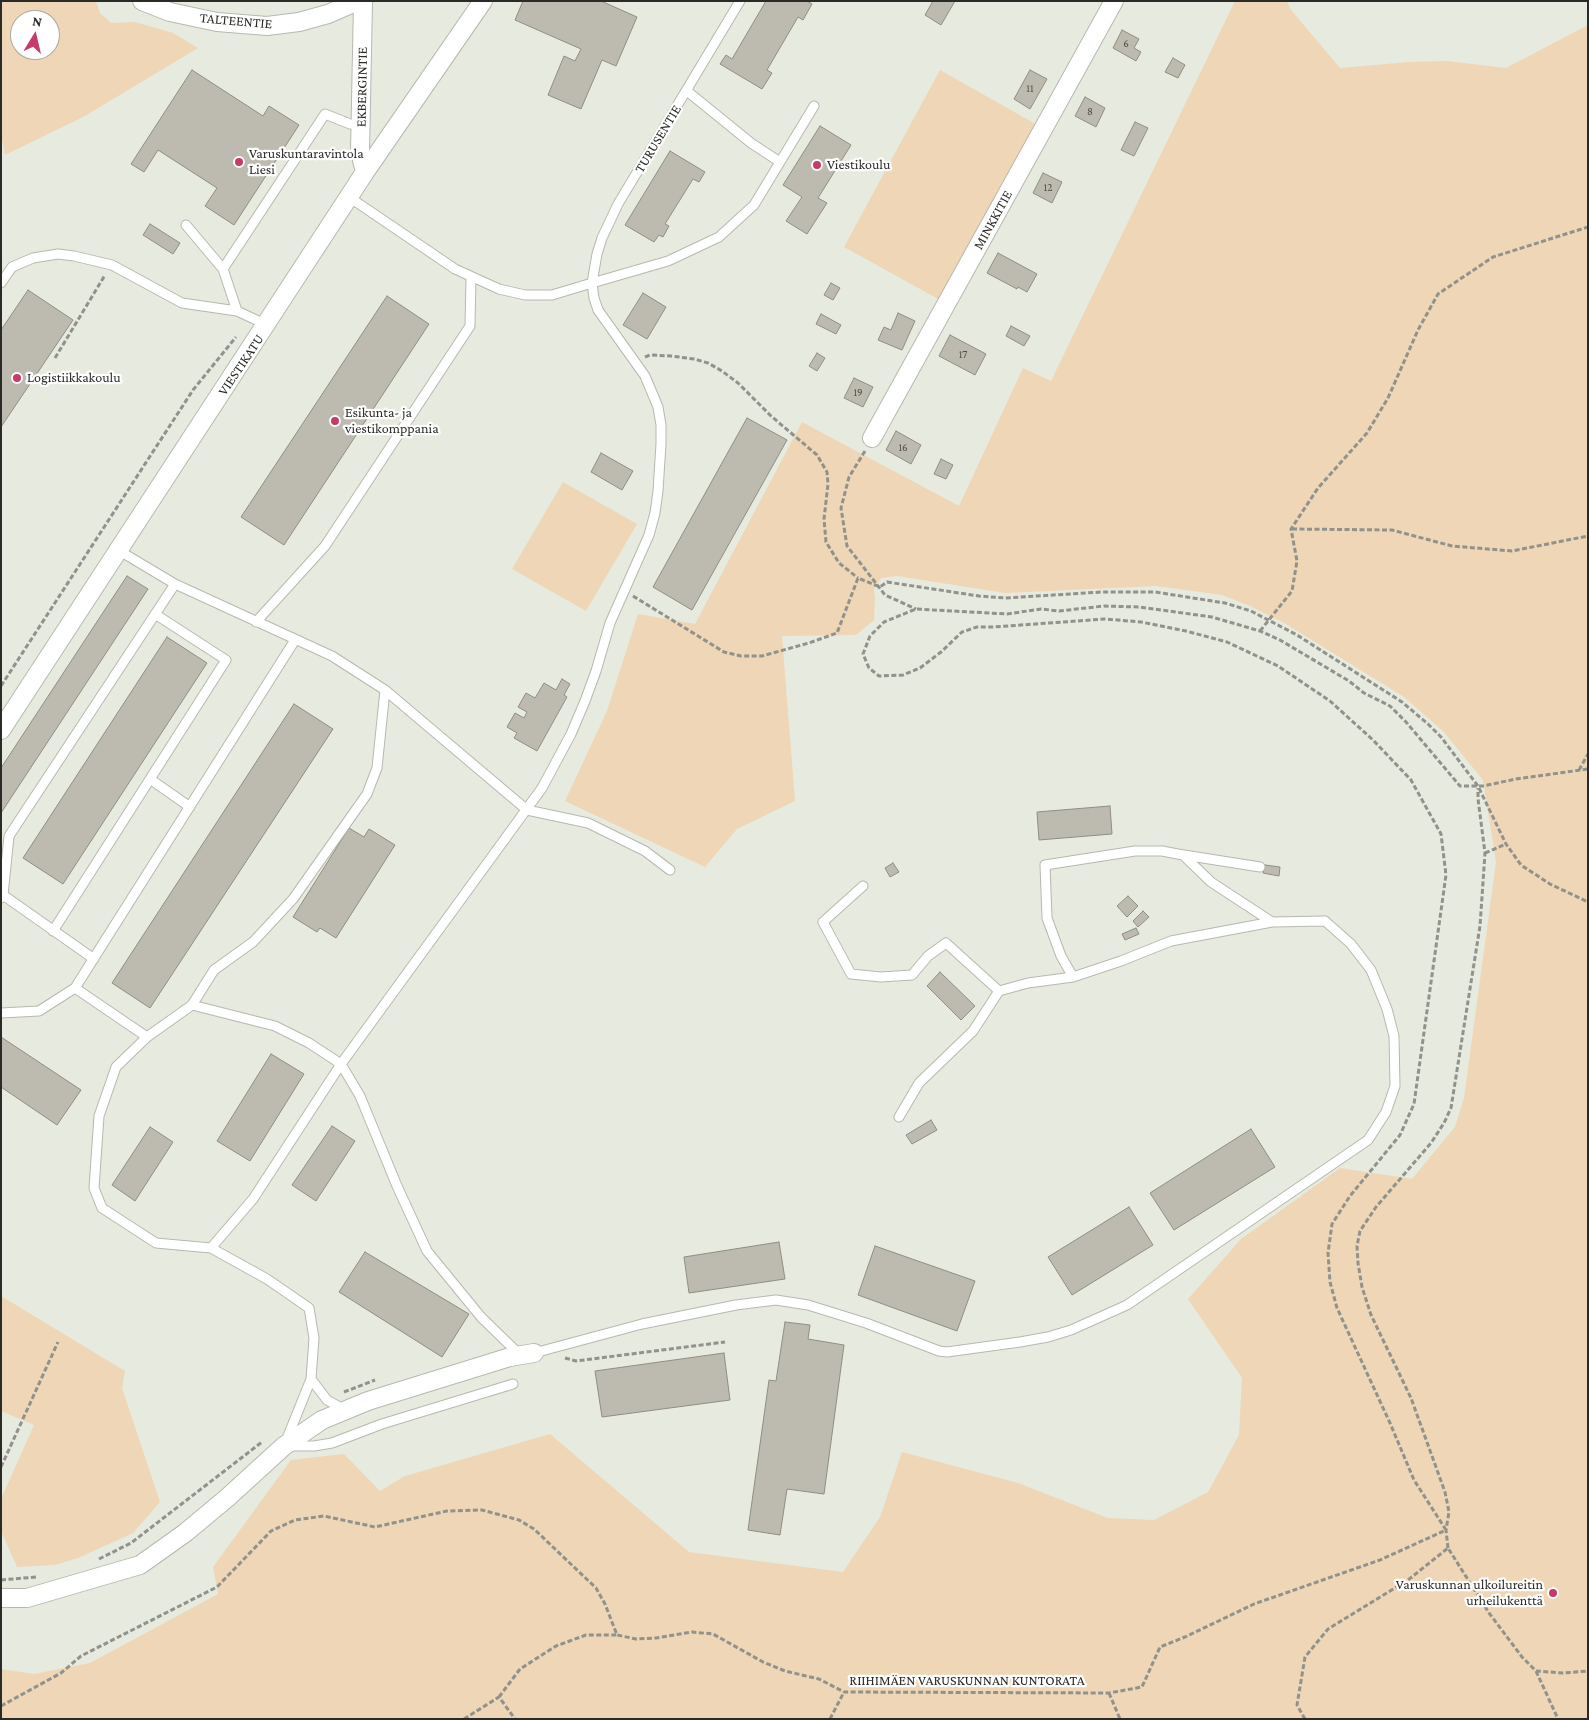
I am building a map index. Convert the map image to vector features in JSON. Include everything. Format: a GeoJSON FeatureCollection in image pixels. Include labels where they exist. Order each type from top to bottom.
{"type":"FeatureCollection","features":[{"type":"Feature","properties":{"kind":"street","name":"TALTEENTIE"},"geometry":{"type":"LineString","coordinates":[[142,1],[170,12],[217,22],[267,26],[299,22],[328,14],[358,1]]}},
{"type":"Feature","properties":{"kind":"street","name":"EKBERGINTIE"},"geometry":{"type":"LineString","coordinates":[[363,1],[360,152],[365,172]]}},
{"type":"Feature","properties":{"kind":"street","name":"VIESTIKATU"},"geometry":{"type":"LineString","coordinates":[[1,730],[118,550],[259,321],[349,197],[483,1]]}},
{"type":"Feature","properties":{"kind":"street","name":"MINKKITIE"},"geometry":{"type":"LineString","coordinates":[[872,438],[1114,1]]}},
{"type":"Feature","properties":{"kind":"street"},"geometry":{"type":"LineString","coordinates":[[1,1598],[27,1598],[140,1564],[186,1533],[284,1446],[322,1420],[368,1401],[527,1354]]}},
{"type":"Feature","properties":{"kind":"lane","name":"TURUSENTIE"},"geometry":{"type":"LineString","coordinates":[[592,283],[597,254],[614,212],[740,1]]}},
{"type":"Feature","properties":{"kind":"lane"},"geometry":{"type":"LineString","coordinates":[[687,91],[751,143],[780,162]]}},
{"type":"Feature","properties":{"kind":"lane"},"geometry":{"type":"LineString","coordinates":[[349,197],[455,269],[470,277],[511,293],[539,296],[566,292],[668,261],[719,237],[754,205],[814,106]]}},
{"type":"Feature","properties":{"kind":"lane"},"geometry":{"type":"LineString","coordinates":[[223,269],[325,114],[350,124],[361,125]]}},
{"type":"Feature","properties":{"kind":"lane"},"geometry":{"type":"LineString","coordinates":[[186,225],[223,269],[237,311]]}},
{"type":"Feature","properties":{"kind":"lane"},"geometry":{"type":"LineString","coordinates":[[1,283],[12,267],[33,258],[58,254],[74,256],[112,265],[182,303],[237,311],[259,321]]}},
{"type":"Feature","properties":{"kind":"lane"},"geometry":{"type":"LineString","coordinates":[[256,622],[325,546],[470,326],[470,277]]}},
{"type":"Feature","properties":{"kind":"lane"},"geometry":{"type":"LineString","coordinates":[[211,1248],[253,1199],[341,1064],[527,810],[571,734],[596,672],[610,623],[644,550],[655,514],[661,425],[658,407],[645,376],[598,310],[592,283]]}},
{"type":"Feature","properties":{"kind":"lane"},"geometry":{"type":"LineString","coordinates":[[118,550],[175,584],[326,653],[385,690],[527,810],[588,823],[645,852],[670,870]]}},
{"type":"Feature","properties":{"kind":"lane"},"geometry":{"type":"LineString","coordinates":[[94,959],[2,897],[9,836],[175,584]]}},
{"type":"Feature","properties":{"kind":"lane"},"geometry":{"type":"LineString","coordinates":[[53,931],[226,660],[155,614]]}},
{"type":"Feature","properties":{"kind":"lane"},"geometry":{"type":"LineString","coordinates":[[1,1013],[39,1010],[75,988],[295,640]]}},
{"type":"Feature","properties":{"kind":"lane"},"geometry":{"type":"LineString","coordinates":[[385,690],[377,768],[367,794],[293,899],[253,942],[214,970],[192,1005],[147,1037],[116,1067],[99,1116],[94,1188],[102,1208],[156,1243],[211,1248],[267,1279],[309,1308],[314,1338],[311,1379],[284,1446],[314,1446],[332,1443],[382,1424],[513,1384]]}},
{"type":"Feature","properties":{"kind":"lane"},"geometry":{"type":"LineString","coordinates":[[150,779],[190,807]]}},
{"type":"Feature","properties":{"kind":"lane"},"geometry":{"type":"LineString","coordinates":[[1074,976],[1061,956],[1047,918],[1045,865],[1135,851],[1162,851],[1260,867]]}},
{"type":"Feature","properties":{"kind":"lane"},"geometry":{"type":"LineString","coordinates":[[1183,855],[1211,882],[1272,922]]}},
{"type":"Feature","properties":{"kind":"lane"},"geometry":{"type":"LineString","coordinates":[[863,886],[822,922],[851,974],[881,977],[912,975],[928,956],[946,943],[999,991]]}},
{"type":"Feature","properties":{"kind":"lane"},"geometry":{"type":"LineString","coordinates":[[192,1005],[275,1026],[309,1043],[341,1064],[360,1096],[397,1186],[427,1251],[481,1317],[527,1354],[642,1324],[736,1305],[776,1300],[808,1305],[866,1323],[946,1352],[1020,1342],[1048,1337],[1071,1330],[1127,1305],[1368,1140],[1386,1112],[1395,1086],[1394,1036],[1387,1009],[1371,970],[1351,944],[1325,921],[1272,922],[1171,941],[1121,961],[1074,976],[1028,983],[999,991],[972,1031],[919,1083],[899,1117]]}},
{"type":"Feature","properties":{"kind":"lane"},"geometry":{"type":"LineString","coordinates":[[75,988],[147,1037]]}},
{"type":"Feature","properties":{"kind":"lane"},"geometry":{"type":"LineString","coordinates":[[311,1379],[327,1400],[345,1410]]}},
{"type":"Feature","properties":{"kind":"path"},"geometry":{"type":"LineString","coordinates":[[1260,630],[1292,591],[1298,561],[1291,529],[1318,488],[1367,433],[1388,398],[1418,330],[1438,294],[1492,257],[1588,227]]}},
{"type":"Feature","properties":{"kind":"path"},"geometry":{"type":"LineString","coordinates":[[55,358],[112,265]]}},
{"type":"Feature","properties":{"kind":"path"},"geometry":{"type":"LineString","coordinates":[[1,686],[193,390],[259,321]]}},
{"type":"Feature","properties":{"kind":"path"},"geometry":{"type":"LineString","coordinates":[[634,361],[650,356],[671,356],[708,363],[738,383],[770,416],[817,455],[827,472],[828,484],[824,519],[826,542],[839,563],[858,578],[880,587]]}},
{"type":"Feature","properties":{"kind":"path"},"geometry":{"type":"LineString","coordinates":[[872,438],[850,477],[841,508],[847,546],[885,595],[916,609],[1007,614],[1041,609],[1059,611],[1104,606],[1138,607],[1212,617],[1260,630],[1349,681],[1364,693],[1390,706],[1406,722],[1460,786],[1478,786],[1588,769]]}},
{"type":"Feature","properties":{"kind":"path"},"geometry":{"type":"LineString","coordinates":[[1291,529],[1392,530],[1452,546],[1512,551],[1588,536]]}},
{"type":"Feature","properties":{"kind":"path"},"geometry":{"type":"LineString","coordinates":[[625,591],[724,652],[741,656],[762,656],[837,633],[858,578]]}},
{"type":"Feature","properties":{"kind":"path"},"geometry":{"type":"LineString","coordinates":[[880,587],[887,582],[979,596],[1005,598],[1102,592],[1155,592],[1225,603],[1251,611],[1297,635],[1402,702],[1441,737],[1478,786],[1506,844],[1521,865],[1536,876],[1588,902]]}},
{"type":"Feature","properties":{"kind":"path"},"geometry":{"type":"LineString","coordinates":[[916,609],[884,622],[870,636],[863,654],[869,668],[879,676],[903,675],[920,668],[941,652],[962,632],[978,627],[1105,619],[1141,622],[1227,642],[1278,666],[1330,701],[1373,740],[1411,780],[1441,834],[1446,875],[1414,1104],[1400,1135],[1350,1196],[1332,1224],[1328,1253],[1330,1282],[1337,1308],[1383,1406],[1414,1480],[1446,1530]]}},
{"type":"Feature","properties":{"kind":"path"},"geometry":{"type":"LineString","coordinates":[[1579,771],[1588,754]]}},
{"type":"Feature","properties":{"kind":"path"},"geometry":{"type":"LineString","coordinates":[[1478,786],[1485,854],[1480,926],[1451,1108],[1444,1123],[1431,1142],[1376,1207],[1360,1231],[1356,1246],[1362,1287],[1372,1315],[1411,1398],[1445,1492],[1449,1512],[1446,1530],[1448,1548],[1489,1613],[1522,1657],[1536,1671],[1558,1719]]}},
{"type":"Feature","properties":{"kind":"path"},"geometry":{"type":"LineString","coordinates":[[1485,854],[1506,844]]}},
{"type":"Feature","properties":{"kind":"path"},"geometry":{"type":"LineString","coordinates":[[1,1467],[58,1342]]}},
{"type":"Feature","properties":{"kind":"path"},"geometry":{"type":"LineString","coordinates":[[1,1706],[61,1672],[81,1656],[217,1588],[270,1531],[295,1520],[324,1516],[375,1527],[447,1511],[482,1510],[519,1520],[534,1529],[596,1588],[605,1604],[617,1635]]}},
{"type":"Feature","properties":{"kind":"path","name":"RIIHIMÄEN VARUSKUNNAN KUNTORATA"},"geometry":{"type":"LineString","coordinates":[[499,1697],[520,1669],[556,1646],[586,1635],[617,1635],[636,1639],[692,1632],[713,1634],[763,1662],[785,1671],[818,1678],[844,1692],[1109,1693],[1142,1687],[1160,1647],[1254,1604],[1380,1560],[1446,1530]]}},
{"type":"Feature","properties":{"kind":"path"},"geometry":{"type":"LineString","coordinates":[[1305,1719],[1297,1705],[1305,1657],[1328,1629],[1408,1580],[1448,1548]]}},
{"type":"Feature","properties":{"kind":"path"},"geometry":{"type":"LineString","coordinates":[[1536,1671],[1563,1673],[1588,1671]]}},
{"type":"Feature","properties":{"kind":"path"},"geometry":{"type":"LineString","coordinates":[[830,1719],[844,1692]]}},
{"type":"Feature","properties":{"kind":"path"},"geometry":{"type":"LineString","coordinates":[[1109,1693],[1120,1719]]}},
{"type":"Feature","properties":{"kind":"path"},"geometry":{"type":"LineString","coordinates":[[464,1719],[499,1697],[515,1719]]}},
{"type":"Feature","properties":{"kind":"shaded area"},"geometry":{"type":"Polygon","coordinates":[[[1,1],[96,1],[100,13],[111,23],[135,22],[173,33],[198,48],[85,116],[5,155],[1,134],[1,1]]]}},
{"type":"Feature","properties":{"kind":"shaded area"},"geometry":{"type":"Polygon","coordinates":[[[1235,1],[1287,1],[1291,10],[1340,68],[1447,61],[1506,68],[1588,25],[1588,1719],[1,1719],[1,1669],[34,1674],[90,1663],[218,1594],[213,1567],[291,1460],[344,1454],[380,1491],[405,1476],[550,1434],[689,1552],[843,1572],[880,1517],[902,1452],[1018,1483],[1108,1518],[1154,1520],[1208,1492],[1239,1435],[1242,1378],[1188,1299],[1241,1239],[1340,1168],[1412,1179],[1455,1127],[1464,1098],[1496,862],[1483,780],[1443,731],[1404,697],[1286,624],[1250,606],[1222,595],[1156,586],[1005,593],[897,576],[881,578],[874,589],[874,620],[856,635],[782,636],[795,801],[737,829],[705,867],[565,801],[607,711],[638,614],[695,624],[802,422],[959,506],[1023,368],[1051,381],[1235,1]]]}},
{"type":"Feature","properties":{"kind":"shaded area"},"geometry":{"type":"Polygon","coordinates":[[[940,70],[1039,126],[940,300],[844,247],[940,70]]]}},
{"type":"Feature","properties":{"kind":"shaded area"},"geometry":{"type":"Polygon","coordinates":[[[563,482],[637,524],[586,611],[512,569],[563,482]]]}},
{"type":"Feature","properties":{"kind":"shaded area"},"geometry":{"type":"Polygon","coordinates":[[[1,1296],[125,1371],[122,1388],[160,1502],[133,1533],[78,1558],[55,1565],[17,1567],[1,1531],[1,1499],[34,1425],[1,1411],[1,1296]]]}},
{"type":"Feature","properties":{"kind":"building"},"geometry":{"type":"Polygon","coordinates":[[[523,1],[601,1],[637,17],[616,66],[602,60],[581,109],[548,95],[564,56],[575,61],[581,49],[515,20],[523,1]]]}},
{"type":"Feature","properties":{"kind":"building"},"geometry":{"type":"Polygon","coordinates":[[[766,1],[807,1],[812,4],[803,20],[798,17],[767,70],[772,73],[762,89],[720,64],[726,55],[732,59],[766,1]]]}},
{"type":"Feature","properties":{"kind":"building"},"geometry":{"type":"Polygon","coordinates":[[[933,1],[955,1],[941,25],[925,15],[933,1]]]}},
{"type":"Feature","properties":{"kind":"building"},"geometry":{"type":"Polygon","coordinates":[[[1122,30],[1139,39],[1134,48],[1141,52],[1136,61],[1113,48],[1122,30]]]}},
{"type":"Feature","properties":{"kind":"building"},"geometry":{"type":"Polygon","coordinates":[[[1173,58],[1185,65],[1178,78],[1165,72],[1173,58]]]}},
{"type":"Feature","properties":{"kind":"building"},"geometry":{"type":"Polygon","coordinates":[[[192,70],[263,116],[269,106],[299,125],[234,225],[205,206],[217,188],[158,150],[144,172],[131,164],[192,70]]]}},
{"type":"Feature","properties":{"kind":"building"},"geometry":{"type":"Polygon","coordinates":[[[1030,70],[1047,79],[1030,109],[1014,99],[1030,70]]]}},
{"type":"Feature","properties":{"kind":"building"},"geometry":{"type":"Polygon","coordinates":[[[1085,97],[1105,108],[1096,127],[1075,116],[1085,97]]]}},
{"type":"Feature","properties":{"kind":"building"},"geometry":{"type":"Polygon","coordinates":[[[1135,122],[1148,128],[1134,156],[1121,150],[1135,122]]]}},
{"type":"Feature","properties":{"kind":"building","name":"Viestikoulu"},"geometry":{"type":"Polygon","coordinates":[[[820,126],[851,145],[818,198],[827,203],[807,234],[786,221],[802,197],[783,185],[820,126]]]}},
{"type":"Feature","properties":{"kind":"building"},"geometry":{"type":"Polygon","coordinates":[[[670,151],[705,172],[699,182],[693,179],[665,224],[669,226],[663,237],[659,235],[654,242],[625,225],[670,151]]]}},
{"type":"Feature","properties":{"kind":"building"},"geometry":{"type":"Polygon","coordinates":[[[1043,173],[1062,182],[1052,203],[1033,193],[1043,173]]]}},
{"type":"Feature","properties":{"kind":"building"},"geometry":{"type":"Polygon","coordinates":[[[150,224],[180,243],[173,254],[143,235],[150,224]]]}},
{"type":"Feature","properties":{"kind":"building"},"geometry":{"type":"Polygon","coordinates":[[[998,253],[1037,274],[1027,292],[1018,287],[1017,289],[987,273],[998,253]]]}},
{"type":"Feature","properties":{"kind":"building"},"geometry":{"type":"Polygon","coordinates":[[[831,283],[840,288],[833,300],[824,295],[831,283]]]}},
{"type":"Feature","properties":{"kind":"building","name":"Logistiikkakoulu"},"geometry":{"type":"Polygon","coordinates":[[[28,290],[73,320],[1,427],[1,330],[28,290]]]}},
{"type":"Feature","properties":{"kind":"building"},"geometry":{"type":"Polygon","coordinates":[[[643,293],[666,307],[647,339],[623,325],[643,293]]]}},
{"type":"Feature","properties":{"kind":"building","name":"Esikunta- ja viestikomppania"},"geometry":{"type":"Polygon","coordinates":[[[387,296],[429,324],[284,545],[241,517],[387,296]]]}},
{"type":"Feature","properties":{"kind":"building"},"geometry":{"type":"Polygon","coordinates":[[[898,313],[915,321],[902,350],[878,340],[884,327],[891,330],[898,313]]]}},
{"type":"Feature","properties":{"kind":"building"},"geometry":{"type":"Polygon","coordinates":[[[821,314],[841,325],[836,334],[816,324],[821,314]]]}},
{"type":"Feature","properties":{"kind":"building"},"geometry":{"type":"Polygon","coordinates":[[[1011,326],[1030,336],[1024,346],[1006,336],[1011,326]]]}},
{"type":"Feature","properties":{"kind":"building"},"geometry":{"type":"Polygon","coordinates":[[[950,335],[986,354],[975,375],[939,356],[950,335]]]}},
{"type":"Feature","properties":{"kind":"building"},"geometry":{"type":"Polygon","coordinates":[[[817,353],[825,358],[817,371],[809,366],[817,353]]]}},
{"type":"Feature","properties":{"kind":"building"},"geometry":{"type":"Polygon","coordinates":[[[854,378],[873,387],[863,407],[844,398],[854,378]]]}},
{"type":"Feature","properties":{"kind":"building"},"geometry":{"type":"Polygon","coordinates":[[[747,418],[787,440],[692,610],[653,587],[747,418]]]}},
{"type":"Feature","properties":{"kind":"building"},"geometry":{"type":"Polygon","coordinates":[[[896,431],[921,445],[911,464],[886,450],[896,431]]]}},
{"type":"Feature","properties":{"kind":"building"},"geometry":{"type":"Polygon","coordinates":[[[601,453],[633,471],[622,490],[591,472],[601,453]]]}},
{"type":"Feature","properties":{"kind":"building"},"geometry":{"type":"Polygon","coordinates":[[[941,459],[953,465],[946,479],[934,474],[941,459]]]}},
{"type":"Feature","properties":{"kind":"building"},"geometry":{"type":"Polygon","coordinates":[[[127,576],[148,589],[1,813],[1,768],[127,576]]]}},
{"type":"Feature","properties":{"kind":"building"},"geometry":{"type":"Polygon","coordinates":[[[167,637],[207,663],[63,884],[23,858],[167,637]]]}},
{"type":"Feature","properties":{"kind":"building"},"geometry":{"type":"Polygon","coordinates":[[[562,679],[570,684],[564,695],[567,697],[537,751],[514,738],[517,733],[507,727],[515,713],[524,718],[527,712],[518,707],[526,693],[535,698],[544,683],[556,690],[562,679]]]}},
{"type":"Feature","properties":{"kind":"building"},"geometry":{"type":"Polygon","coordinates":[[[294,704],[333,729],[150,1008],[112,983],[294,704]]]}},
{"type":"Feature","properties":{"kind":"building"},"geometry":{"type":"Polygon","coordinates":[[[1110,806],[1112,834],[1039,840],[1037,812],[1110,806]]]}},
{"type":"Feature","properties":{"kind":"building"},"geometry":{"type":"Polygon","coordinates":[[[349,828],[364,837],[369,829],[395,845],[336,938],[320,928],[317,932],[293,917],[349,828]]]}},
{"type":"Feature","properties":{"kind":"building"},"geometry":{"type":"Polygon","coordinates":[[[893,863],[899,872],[890,877],[885,868],[893,863]]]}},
{"type":"Feature","properties":{"kind":"building"},"geometry":{"type":"Polygon","coordinates":[[[1265,865],[1280,867],[1279,876],[1263,873],[1265,865]]]}},
{"type":"Feature","properties":{"kind":"building"},"geometry":{"type":"Polygon","coordinates":[[[1128,896],[1138,906],[1127,917],[1117,906],[1128,896]]]}},
{"type":"Feature","properties":{"kind":"building"},"geometry":{"type":"Polygon","coordinates":[[[1143,911],[1149,917],[1138,927],[1133,921],[1143,911]]]}},
{"type":"Feature","properties":{"kind":"building"},"geometry":{"type":"Polygon","coordinates":[[[1136,928],[1139,934],[1125,940],[1122,934],[1136,928]]]}},
{"type":"Feature","properties":{"kind":"building"},"geometry":{"type":"Polygon","coordinates":[[[940,972],[975,1006],[961,1020],[927,986],[940,972]]]}},
{"type":"Feature","properties":{"kind":"building"},"geometry":{"type":"Polygon","coordinates":[[[1,1037],[81,1090],[57,1125],[1,1087],[1,1037]]]}},
{"type":"Feature","properties":{"kind":"building"},"geometry":{"type":"Polygon","coordinates":[[[271,1054],[304,1074],[250,1161],[217,1141],[271,1054]]]}},
{"type":"Feature","properties":{"kind":"building"},"geometry":{"type":"Polygon","coordinates":[[[931,1120],[937,1130],[912,1144],[906,1135],[931,1120]]]}},
{"type":"Feature","properties":{"kind":"building"},"geometry":{"type":"Polygon","coordinates":[[[332,1126],[355,1141],[316,1201],[292,1185],[332,1126]]]}},
{"type":"Feature","properties":{"kind":"building"},"geometry":{"type":"Polygon","coordinates":[[[150,1127],[173,1142],[135,1201],[112,1185],[150,1127]]]}},
{"type":"Feature","properties":{"kind":"building"},"geometry":{"type":"Polygon","coordinates":[[[1251,1129],[1275,1167],[1174,1230],[1150,1193],[1251,1129]]]}},
{"type":"Feature","properties":{"kind":"building"},"geometry":{"type":"Polygon","coordinates":[[[1129,1207],[1153,1245],[1072,1295],[1048,1257],[1129,1207]]]}},
{"type":"Feature","properties":{"kind":"building"},"geometry":{"type":"Polygon","coordinates":[[[779,1242],[785,1279],[689,1293],[684,1257],[779,1242]]]}},
{"type":"Feature","properties":{"kind":"building"},"geometry":{"type":"Polygon","coordinates":[[[875,1246],[975,1281],[957,1331],[858,1295],[875,1246]]]}},
{"type":"Feature","properties":{"kind":"building"},"geometry":{"type":"Polygon","coordinates":[[[365,1252],[469,1314],[442,1357],[339,1292],[365,1252]]]}},
{"type":"Feature","properties":{"kind":"building"},"geometry":{"type":"Polygon","coordinates":[[[785,1322],[810,1325],[808,1339],[844,1345],[824,1494],[787,1489],[780,1535],[748,1530],[769,1380],[776,1381],[785,1322]]]}},
{"type":"Feature","properties":{"kind":"building"},"geometry":{"type":"Polygon","coordinates":[[[724,1353],[730,1400],[602,1417],[595,1371],[724,1353]]]}},
{"type":"Feature","properties":{"kind":"place","name":"Varuskuntaravintola Liesi"},"geometry":{"type":"Point","coordinates":[239,162]}},
{"type":"Feature","properties":{"kind":"place","name":"Viestikoulu"},"geometry":{"type":"Point","coordinates":[817,165]}},
{"type":"Feature","properties":{"kind":"place","name":"Logistiikkakoulu"},"geometry":{"type":"Point","coordinates":[17,378]}},
{"type":"Feature","properties":{"kind":"place","name":"Esikunta- ja viestikomppania"},"geometry":{"type":"Point","coordinates":[335,421]}},
{"type":"Feature","properties":{"kind":"place","name":"Varuskunnan ulkoilureitin urheilukenttä"},"geometry":{"type":"Point","coordinates":[1553,1593]}}]}
